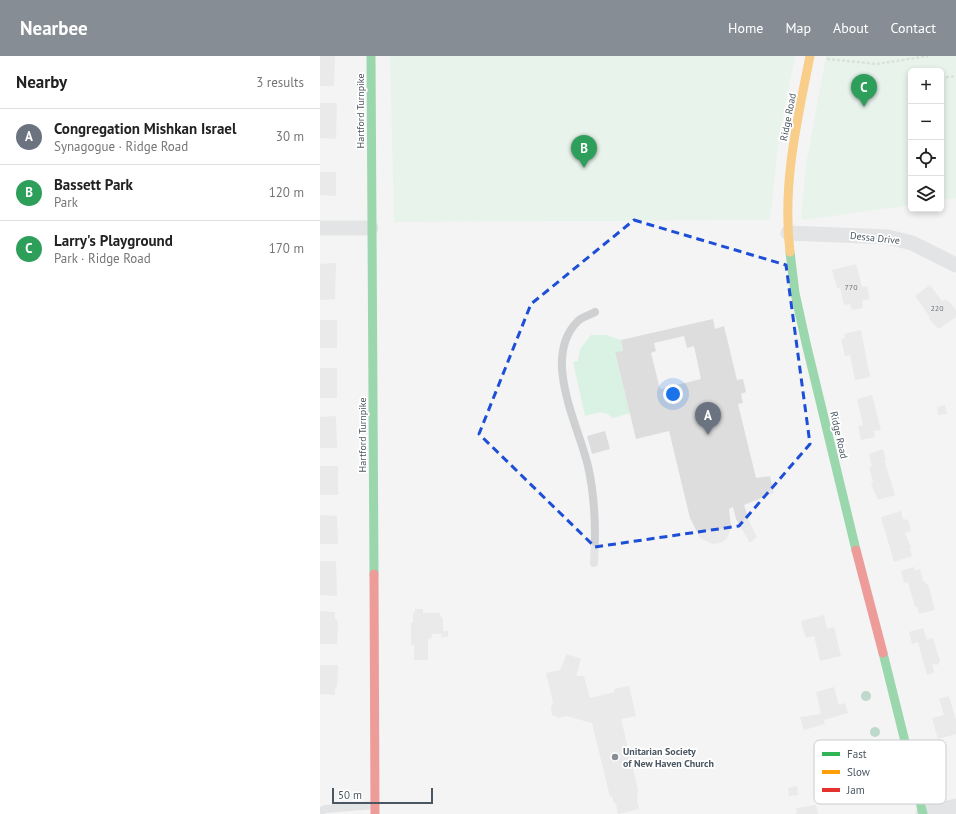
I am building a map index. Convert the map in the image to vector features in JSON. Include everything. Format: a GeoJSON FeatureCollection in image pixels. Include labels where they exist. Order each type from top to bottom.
{"type":"FeatureCollection","features":[{"type":"Feature","properties":{"kind":"main road","name":"Hartford Turnpike"},"geometry":{"type":"LineString","coordinates":[[371,56],[375,809]]}},
{"type":"Feature","properties":{"kind":"main road","name":"Ridge Road"},"geometry":{"type":"LineString","coordinates":[[810,56],[789,174],[788,233],[792,271],[830,449],[904,740]]}},
{"type":"Feature","properties":{"kind":"street"},"geometry":{"type":"LineString","coordinates":[[320,228],[371,228]]}},
{"type":"Feature","properties":{"kind":"street","name":"Dessa Drive"},"geometry":{"type":"LineString","coordinates":[[788,233],[888,237],[912,242],[956,265]]}},
{"type":"Feature","properties":{"kind":"street"},"geometry":{"type":"LineString","coordinates":[[923,813],[956,806]]}},
{"type":"Feature","properties":{"kind":"lane"},"geometry":{"type":"LineString","coordinates":[[594,563],[595,542],[592,487],[563,379],[562,363],[564,348],[570,331],[580,319],[595,312]]}},
{"type":"Feature","properties":{"kind":"lane"},"geometry":{"type":"LineString","coordinates":[[320,812],[325,809],[375,809]]}},
{"type":"Feature","properties":{"kind":"path"},"geometry":{"type":"LineString","coordinates":[[824,58],[877,64],[928,56]]}},
{"type":"Feature","properties":{"kind":"path"},"geometry":{"type":"LineString","coordinates":[[944,78],[956,76]]}},
{"type":"Feature","properties":{"kind":"highlighted area"},"geometry":{"type":"Polygon","coordinates":[[[634,220],[786,265],[810,444],[739,526],[595,547],[479,434],[531,304],[634,220]]]}},
{"type":"Feature","properties":{"kind":"green space"},"geometry":{"type":"Polygon","coordinates":[[[390,56],[795,56],[779,137],[770,220],[394,222],[390,56]]]}},
{"type":"Feature","properties":{"kind":"green space"},"geometry":{"type":"Polygon","coordinates":[[[826,56],[956,56],[956,198],[944,200],[944,68],[908,68],[908,205],[805,220],[801,218],[806,165],[826,56]]]}},
{"type":"Feature","properties":{"kind":"green space"},"geometry":{"type":"Polygon","coordinates":[[[591,335],[606,335],[621,340],[623,351],[615,353],[630,413],[613,418],[606,413],[596,413],[585,416],[573,362],[578,361],[580,349],[591,335]]]}},
{"type":"Feature","properties":{"kind":"building"},"geometry":{"type":"Polygon","coordinates":[[[320,56],[335,56],[334,86],[320,86],[320,56]]]}},
{"type":"Feature","properties":{"kind":"building"},"geometry":{"type":"Polygon","coordinates":[[[320,103],[337,103],[336,139],[320,138],[320,103]]]}},
{"type":"Feature","properties":{"kind":"building"},"geometry":{"type":"Polygon","coordinates":[[[320,172],[336,172],[336,196],[320,195],[320,172]]]}},
{"type":"Feature","properties":{"kind":"building"},"geometry":{"type":"Polygon","coordinates":[[[336,263],[335,299],[320,300],[320,264],[336,263]]]}},
{"type":"Feature","properties":{"kind":"building"},"geometry":{"type":"Polygon","coordinates":[[[856,264],[862,287],[867,286],[870,299],[862,301],[863,308],[852,310],[850,304],[844,305],[840,288],[837,288],[832,270],[856,264]]]}},
{"type":"Feature","properties":{"kind":"building"},"geometry":{"type":"Polygon","coordinates":[[[930,285],[942,301],[946,299],[956,310],[956,317],[939,329],[929,319],[930,317],[915,296],[930,285]]]}},
{"type":"Feature","properties":{"kind":"building"},"geometry":{"type":"Polygon","coordinates":[[[713,319],[715,329],[724,326],[737,380],[743,379],[746,392],[741,394],[743,403],[738,404],[756,478],[770,476],[774,493],[744,505],[749,521],[757,537],[750,543],[736,519],[733,507],[729,509],[731,528],[727,538],[721,543],[712,544],[700,538],[690,518],[669,431],[636,439],[615,352],[623,351],[621,340],[713,319]],[[684,336],[654,343],[656,351],[651,353],[660,389],[701,379],[694,346],[687,348],[684,336]]]}},
{"type":"Feature","properties":{"kind":"building"},"geometry":{"type":"Polygon","coordinates":[[[320,320],[337,320],[337,348],[320,348],[320,320]]]}},
{"type":"Feature","properties":{"kind":"building"},"geometry":{"type":"Polygon","coordinates":[[[861,330],[870,377],[855,380],[850,355],[845,356],[841,339],[845,338],[844,334],[861,330]]]}},
{"type":"Feature","properties":{"kind":"building"},"geometry":{"type":"Polygon","coordinates":[[[320,368],[337,368],[337,398],[320,398],[320,368]]]}},
{"type":"Feature","properties":{"kind":"building"},"geometry":{"type":"Polygon","coordinates":[[[872,395],[881,430],[874,431],[875,437],[861,440],[858,426],[863,425],[857,399],[872,395]]]}},
{"type":"Feature","properties":{"kind":"building"},"geometry":{"type":"Polygon","coordinates":[[[945,405],[947,414],[938,415],[937,407],[945,405]]]}},
{"type":"Feature","properties":{"kind":"building"},"geometry":{"type":"Polygon","coordinates":[[[336,416],[337,448],[320,448],[320,417],[336,416]]]}},
{"type":"Feature","properties":{"kind":"building"},"geometry":{"type":"Polygon","coordinates":[[[605,431],[610,449],[592,454],[587,436],[605,431]]]}},
{"type":"Feature","properties":{"kind":"building"},"geometry":{"type":"Polygon","coordinates":[[[883,449],[886,460],[884,460],[895,495],[878,500],[871,484],[873,482],[869,467],[872,466],[869,454],[883,449]]]}},
{"type":"Feature","properties":{"kind":"building"},"geometry":{"type":"Polygon","coordinates":[[[320,466],[338,466],[338,495],[320,495],[320,466]]]}},
{"type":"Feature","properties":{"kind":"building"},"geometry":{"type":"Polygon","coordinates":[[[901,511],[903,519],[908,520],[911,531],[905,533],[911,547],[910,549],[912,556],[894,562],[881,517],[901,511]]]}},
{"type":"Feature","properties":{"kind":"building"},"geometry":{"type":"Polygon","coordinates":[[[320,515],[337,516],[338,544],[320,544],[320,515]]]}},
{"type":"Feature","properties":{"kind":"building"},"geometry":{"type":"Polygon","coordinates":[[[320,561],[336,561],[337,596],[320,595],[320,561]]]}},
{"type":"Feature","properties":{"kind":"building"},"geometry":{"type":"Polygon","coordinates":[[[914,567],[915,571],[920,569],[923,581],[925,581],[926,585],[928,584],[935,610],[919,614],[917,606],[915,607],[908,582],[904,583],[901,571],[914,567]]]}},
{"type":"Feature","properties":{"kind":"building"},"geometry":{"type":"Polygon","coordinates":[[[415,609],[423,609],[423,613],[439,613],[443,619],[443,631],[448,631],[448,637],[441,637],[442,634],[432,634],[431,639],[428,639],[428,660],[414,660],[414,645],[411,645],[411,623],[413,623],[413,613],[415,613],[415,609]]]}},
{"type":"Feature","properties":{"kind":"building"},"geometry":{"type":"Polygon","coordinates":[[[320,611],[335,612],[335,618],[338,621],[337,644],[320,644],[320,611]]]}},
{"type":"Feature","properties":{"kind":"building"},"geometry":{"type":"Polygon","coordinates":[[[824,615],[827,629],[834,627],[841,656],[820,661],[814,636],[806,638],[801,621],[824,615]]]}},
{"type":"Feature","properties":{"kind":"building"},"geometry":{"type":"Polygon","coordinates":[[[923,628],[927,640],[933,638],[940,661],[937,665],[932,664],[934,672],[927,675],[918,642],[912,644],[909,632],[923,628]]]}},
{"type":"Feature","properties":{"kind":"building","name":"Unitarian Society of New Haven Church"},"geometry":{"type":"Polygon","coordinates":[[[567,654],[581,659],[576,676],[584,676],[590,698],[614,692],[614,689],[629,686],[636,716],[621,719],[638,790],[637,801],[639,809],[618,814],[616,804],[614,803],[612,796],[610,797],[592,723],[566,716],[559,718],[552,715],[551,708],[553,702],[546,673],[560,670],[567,654]]]}},
{"type":"Feature","properties":{"kind":"building"},"geometry":{"type":"Polygon","coordinates":[[[320,665],[338,665],[335,695],[320,694],[320,665]]]}},
{"type":"Feature","properties":{"kind":"building"},"geometry":{"type":"Polygon","coordinates":[[[834,687],[839,705],[845,703],[848,713],[824,720],[825,724],[804,730],[800,717],[821,714],[816,692],[834,687]]]}},
{"type":"Feature","properties":{"kind":"building"},"geometry":{"type":"Polygon","coordinates":[[[949,696],[956,721],[956,734],[938,739],[932,718],[944,715],[939,699],[949,696]]]}},
{"type":"Feature","properties":{"kind":"building"},"geometry":{"type":"Polygon","coordinates":[[[797,786],[798,795],[789,796],[788,788],[797,786]]]}},
{"type":"Feature","properties":{"kind":"building"},"geometry":{"type":"Polygon","coordinates":[[[816,805],[818,814],[794,814],[797,813],[796,808],[816,805]]]}},
{"type":"Feature","properties":{"kind":"traffic: fast"},"geometry":{"type":"LineString","coordinates":[[371,56],[374,574]]}},
{"type":"Feature","properties":{"kind":"traffic: fast"},"geometry":{"type":"LineString","coordinates":[[790,252],[795,293],[806,343],[856,550]]}},
{"type":"Feature","properties":{"kind":"traffic: fast"},"geometry":{"type":"LineString","coordinates":[[883,653],[905,740]]}},
{"type":"Feature","properties":{"kind":"traffic: fast"},"geometry":{"type":"LineString","coordinates":[[921,804],[923,814]]}},
{"type":"Feature","properties":{"kind":"traffic: slow"},"geometry":{"type":"LineString","coordinates":[[790,252],[788,227],[789,178],[796,129],[810,56]]}},
{"type":"Feature","properties":{"kind":"traffic: jam"},"geometry":{"type":"LineString","coordinates":[[856,550],[883,653]]}},
{"type":"Feature","properties":{"kind":"traffic: jam"},"geometry":{"type":"LineString","coordinates":[[374,574],[375,814]]}},
{"type":"Feature","properties":{"kind":"place","name":"Larry's Playground"},"geometry":{"type":"Point","coordinates":[864,107]}},
{"type":"Feature","properties":{"kind":"place","name":"Bassett Park"},"geometry":{"type":"Point","coordinates":[584,168]}},
{"type":"Feature","properties":{"kind":"place","name":"Congregation Mishkan Israel"},"geometry":{"type":"Point","coordinates":[708,435]}},
{"type":"Feature","properties":{"kind":"place","name":"Unitarian Society of New Haven Church"},"geometry":{"type":"Point","coordinates":[615,757]}}]}
